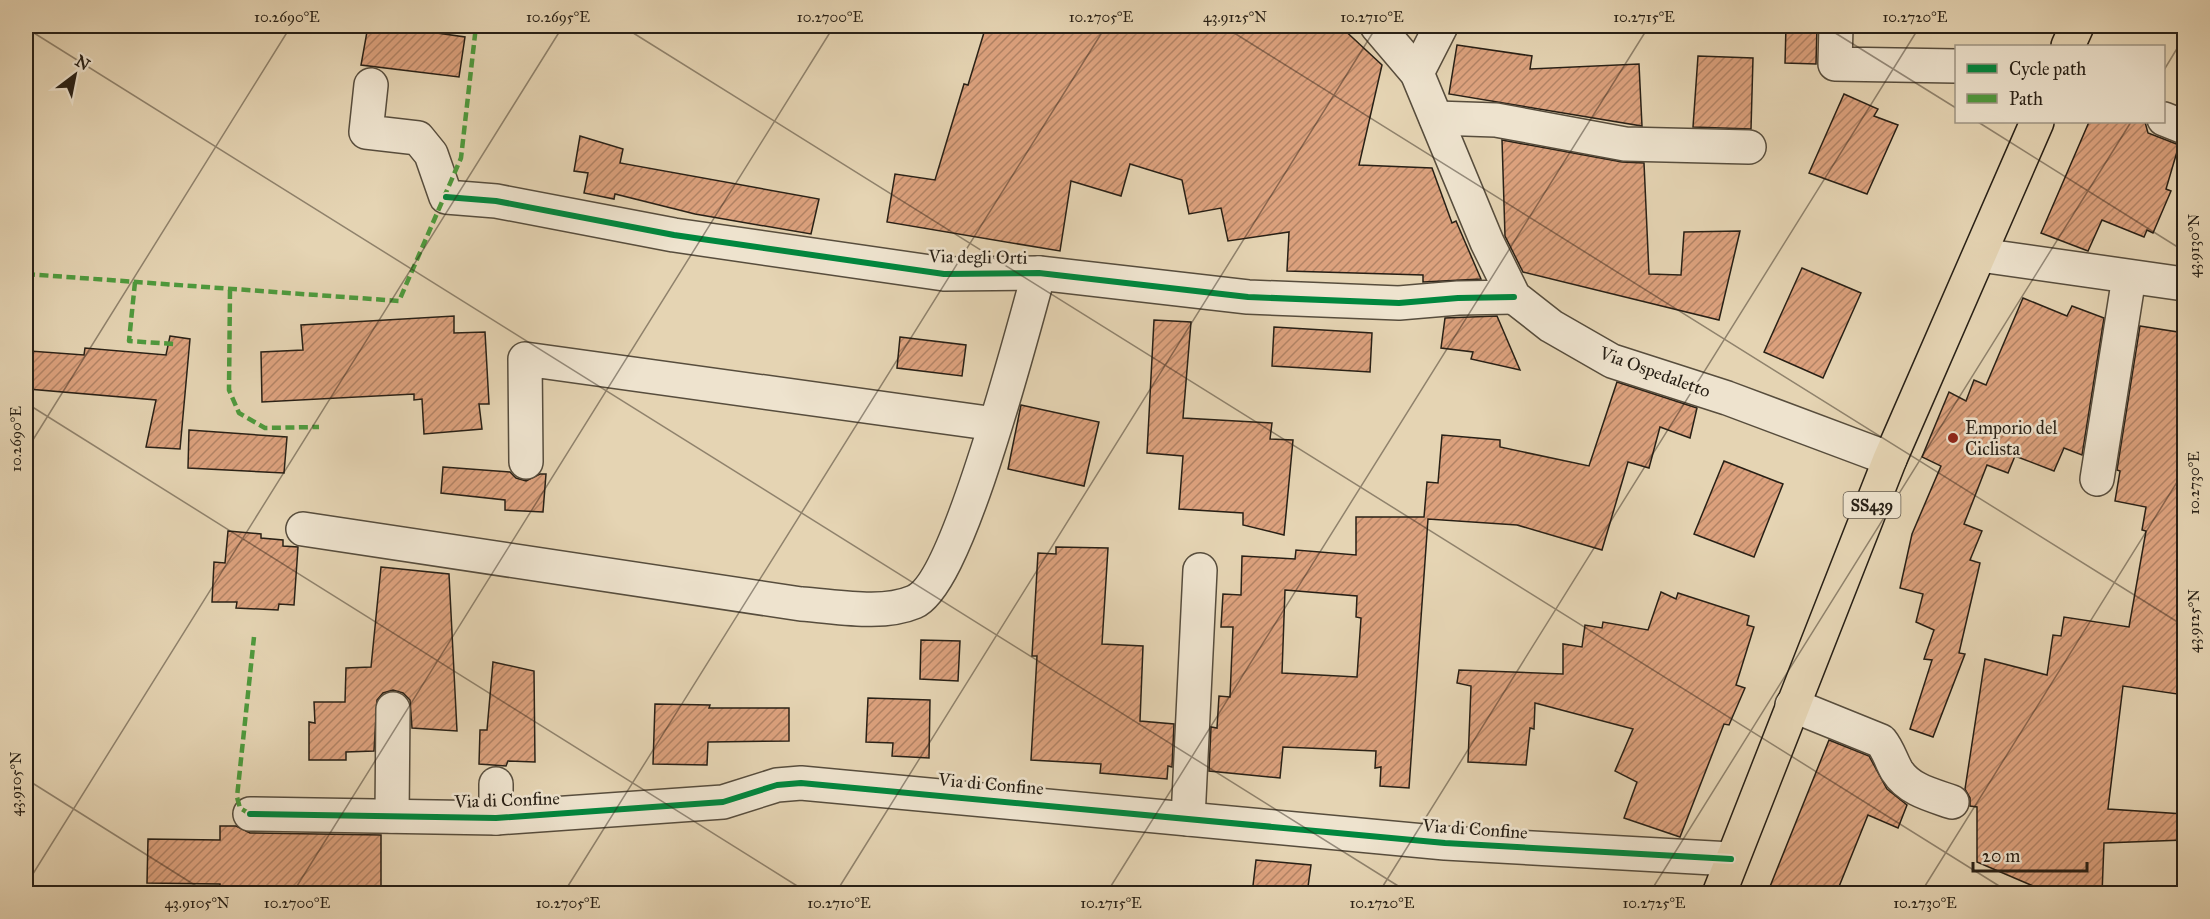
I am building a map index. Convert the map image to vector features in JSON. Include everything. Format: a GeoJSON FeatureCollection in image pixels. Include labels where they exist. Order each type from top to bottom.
{"type":"FeatureCollection","features":[{"type":"Feature","properties":{"kind":"main road"},"geometry":{"type":"LineString","coordinates":[[2068,45],[2077,26]]}},
{"type":"Feature","properties":{"kind":"main road","name":"SS439"},"geometry":{"type":"LineString","coordinates":[[1719,894],[1890,459],[2037,123]]}},
{"type":"Feature","properties":{"kind":"street","name":"Via Ospedaletto"},"geometry":{"type":"LineString","coordinates":[[1377,26],[1417,73],[1487,242],[1514,297],[1551,326],[1612,361],[1727,398],[1890,459]]}},
{"type":"Feature","properties":{"kind":"street"},"geometry":{"type":"LineString","coordinates":[[1417,73],[1441,26]]}},
{"type":"Feature","properties":{"kind":"street"},"geometry":{"type":"LineString","coordinates":[[1836,26],[1835,64],[1955,66]]}},
{"type":"Feature","properties":{"kind":"street","name":"Via degli Orti"},"geometry":{"type":"LineString","coordinates":[[371,85],[366,132],[418,138],[431,154],[446,197],[496,201],[674,235],[944,273],[1039,273],[1248,297],[1399,303],[1458,298],[1514,297]]}},
{"type":"Feature","properties":{"kind":"street"},"geometry":{"type":"LineString","coordinates":[[1436,118],[1496,120],[1625,144],[1749,147]]}},
{"type":"Feature","properties":{"kind":"street"},"geometry":{"type":"LineString","coordinates":[[2165,120],[2184,127]]}},
{"type":"Feature","properties":{"kind":"street"},"geometry":{"type":"LineString","coordinates":[[1980,255],[2184,284]]}},
{"type":"Feature","properties":{"kind":"street"},"geometry":{"type":"LineString","coordinates":[[303,529],[801,604],[884,608],[916,602],[938,577],[963,519],[995,424],[1039,273]]}},
{"type":"Feature","properties":{"kind":"street"},"geometry":{"type":"LineString","coordinates":[[2097,479],[2129,277]]}},
{"type":"Feature","properties":{"kind":"street"},"geometry":{"type":"LineString","coordinates":[[526,462],[525,359],[995,424]]}},
{"type":"Feature","properties":{"kind":"street"},"geometry":{"type":"LineString","coordinates":[[1188,819],[1200,570]]}},
{"type":"Feature","properties":{"kind":"street"},"geometry":{"type":"LineString","coordinates":[[1792,705],[1881,741],[1889,751],[1898,772],[1917,790],[1952,802]]}},
{"type":"Feature","properties":{"kind":"street"},"geometry":{"type":"LineString","coordinates":[[392,816],[393,709]]}},
{"type":"Feature","properties":{"kind":"street","name":"Via di Confine"},"geometry":{"type":"LineString","coordinates":[[250,814],[496,818],[723,802],[777,785],[801,783],[1445,843],[1731,859]]}},
{"type":"Feature","properties":{"kind":"street"},"geometry":{"type":"LineString","coordinates":[[496,784],[496,818]]}},
{"type":"Feature","properties":{"kind":"building"},"geometry":{"type":"Polygon","coordinates":[[[368,26],[416,26],[416,30],[465,37],[459,77],[361,65],[368,26]]]}},
{"type":"Feature","properties":{"kind":"building"},"geometry":{"type":"Polygon","coordinates":[[[986,26],[1340,26],[1382,65],[1359,165],[1432,168],[1452,223],[1456,221],[1481,279],[1423,282],[1423,275],[1287,271],[1289,232],[1228,241],[1221,208],[1189,214],[1182,180],[1130,164],[1121,196],[1071,181],[1060,251],[887,222],[895,174],[935,180],[964,84],[968,85],[986,26]]]}},
{"type":"Feature","properties":{"kind":"building"},"geometry":{"type":"Polygon","coordinates":[[[1786,26],[1817,26],[1816,64],[1785,63],[1786,26]]]}},
{"type":"Feature","properties":{"kind":"building"},"geometry":{"type":"Polygon","coordinates":[[[1457,45],[1532,56],[1530,69],[1639,64],[1642,126],[1449,94],[1457,45]]]}},
{"type":"Feature","properties":{"kind":"building"},"geometry":{"type":"Polygon","coordinates":[[[1698,56],[1753,58],[1751,129],[1693,127],[1698,56]]]}},
{"type":"Feature","properties":{"kind":"building"},"geometry":{"type":"Polygon","coordinates":[[[1844,94],[1878,109],[1874,116],[1898,125],[1867,194],[1809,173],[1844,94]]]}},
{"type":"Feature","properties":{"kind":"building"},"geometry":{"type":"Polygon","coordinates":[[[2089,123],[2145,123],[2148,133],[2179,145],[2166,189],[2171,191],[2153,233],[2147,230],[2144,237],[2102,220],[2088,251],[2041,233],[2089,123]]]}},
{"type":"Feature","properties":{"kind":"building"},"geometry":{"type":"Polygon","coordinates":[[[580,136],[623,149],[620,163],[819,199],[811,234],[695,214],[615,194],[614,199],[584,193],[588,173],[574,171],[580,136]]]}},
{"type":"Feature","properties":{"kind":"building"},"geometry":{"type":"Polygon","coordinates":[[[1502,140],[1622,162],[1644,163],[1649,274],[1681,275],[1684,232],[1740,231],[1719,320],[1523,272],[1505,236],[1502,140]]]}},
{"type":"Feature","properties":{"kind":"building"},"geometry":{"type":"Polygon","coordinates":[[[1802,268],[1861,293],[1823,378],[1764,352],[1802,268]]]}},
{"type":"Feature","properties":{"kind":"building"},"geometry":{"type":"Polygon","coordinates":[[[2023,298],[2067,316],[2072,306],[2104,318],[2082,455],[2064,448],[2054,471],[2015,456],[2008,473],[1987,465],[1964,524],[1982,531],[1970,560],[1980,563],[1959,653],[1965,654],[1933,737],[1910,729],[1932,660],[1924,659],[1934,630],[1916,622],[1923,594],[1900,588],[1912,534],[1941,466],[1922,457],[1949,392],[1966,401],[1974,380],[1986,385],[2023,298]]]}},
{"type":"Feature","properties":{"kind":"building"},"geometry":{"type":"Polygon","coordinates":[[[454,316],[454,333],[485,332],[489,404],[479,404],[482,429],[424,434],[422,399],[414,400],[414,394],[262,402],[261,352],[303,350],[301,325],[454,316]]]}},
{"type":"Feature","properties":{"kind":"building"},"geometry":{"type":"Polygon","coordinates":[[[1497,316],[1520,370],[1471,359],[1473,352],[1441,348],[1445,318],[1497,316]]]}},
{"type":"Feature","properties":{"kind":"building"},"geometry":{"type":"Polygon","coordinates":[[[1154,320],[1191,322],[1183,418],[1272,423],[1270,439],[1293,440],[1284,535],[1243,525],[1243,513],[1179,509],[1183,456],[1147,453],[1154,320]]]}},
{"type":"Feature","properties":{"kind":"building"},"geometry":{"type":"Polygon","coordinates":[[[2140,326],[2184,333],[2184,695],[2123,686],[2108,809],[2184,814],[2184,840],[2104,843],[2102,894],[2052,894],[1977,862],[1977,807],[1970,806],[1970,798],[1965,789],[1985,659],[2047,675],[2053,635],[2061,636],[2064,617],[2129,627],[2146,531],[2142,530],[2146,507],[2115,501],[2120,471],[2117,470],[2140,326]]]}},
{"type":"Feature","properties":{"kind":"building"},"geometry":{"type":"Polygon","coordinates":[[[1274,327],[1372,333],[1370,372],[1272,366],[1274,327]]]}},
{"type":"Feature","properties":{"kind":"building"},"geometry":{"type":"Polygon","coordinates":[[[170,336],[190,339],[180,449],[146,447],[156,400],[28,389],[30,351],[84,355],[85,348],[166,355],[170,336]]]}},
{"type":"Feature","properties":{"kind":"building"},"geometry":{"type":"Polygon","coordinates":[[[900,337],[966,345],[962,376],[897,368],[900,337]]]}},
{"type":"Feature","properties":{"kind":"building"},"geometry":{"type":"Polygon","coordinates":[[[1617,382],[1697,408],[1690,438],[1660,427],[1649,468],[1628,462],[1602,550],[1517,525],[1428,519],[1409,788],[1380,786],[1381,767],[1375,768],[1376,751],[1283,747],[1280,778],[1209,771],[1211,727],[1217,728],[1219,696],[1230,697],[1233,627],[1221,627],[1223,594],[1241,595],[1242,556],[1295,559],[1296,550],[1356,555],[1356,517],[1424,517],[1427,482],[1438,483],[1442,435],[1500,440],[1500,447],[1589,466],[1617,382]],[[1285,590],[1282,673],[1357,677],[1361,618],[1356,617],[1357,596],[1285,590]]]}},
{"type":"Feature","properties":{"kind":"building"},"geometry":{"type":"Polygon","coordinates":[[[1021,405],[1099,422],[1084,486],[1008,469],[1021,405]]]}},
{"type":"Feature","properties":{"kind":"building"},"geometry":{"type":"Polygon","coordinates":[[[189,430],[287,437],[284,473],[188,468],[189,430]]]}},
{"type":"Feature","properties":{"kind":"building"},"geometry":{"type":"Polygon","coordinates":[[[1724,461],[1783,484],[1754,557],[1694,534],[1724,461]]]}},
{"type":"Feature","properties":{"kind":"building"},"geometry":{"type":"Polygon","coordinates":[[[443,467],[510,472],[516,478],[526,481],[540,474],[546,474],[543,512],[505,510],[505,500],[441,493],[443,467]]]}},
{"type":"Feature","properties":{"kind":"building"},"geometry":{"type":"Polygon","coordinates":[[[228,531],[261,534],[261,538],[283,540],[283,546],[298,547],[294,605],[279,604],[278,610],[236,608],[237,602],[212,602],[214,562],[225,563],[228,531]]]}},
{"type":"Feature","properties":{"kind":"building"},"geometry":{"type":"Polygon","coordinates":[[[1056,547],[1108,548],[1102,644],[1143,646],[1140,721],[1174,724],[1172,767],[1168,766],[1167,779],[1100,773],[1101,764],[1031,760],[1037,656],[1032,656],[1038,553],[1056,554],[1056,547]]]}},
{"type":"Feature","properties":{"kind":"building"},"geometry":{"type":"Polygon","coordinates":[[[381,567],[449,574],[457,731],[412,728],[410,700],[403,693],[393,690],[383,693],[377,700],[374,751],[346,752],[346,760],[309,760],[309,722],[315,723],[314,702],[345,702],[346,668],[371,667],[381,567]]]}},
{"type":"Feature","properties":{"kind":"building"},"geometry":{"type":"Polygon","coordinates":[[[1661,592],[1676,599],[1678,593],[1749,616],[1747,625],[1754,627],[1736,685],[1745,688],[1729,725],[1724,724],[1680,837],[1624,818],[1637,782],[1615,771],[1633,729],[1535,703],[1534,729],[1530,728],[1526,765],[1468,762],[1471,686],[1457,683],[1459,670],[1563,674],[1563,644],[1582,647],[1585,625],[1602,628],[1603,622],[1648,630],[1661,592]]]}},
{"type":"Feature","properties":{"kind":"building"},"geometry":{"type":"Polygon","coordinates":[[[921,640],[960,641],[958,681],[920,679],[921,640]]]}},
{"type":"Feature","properties":{"kind":"building"},"geometry":{"type":"Polygon","coordinates":[[[493,662],[534,671],[535,762],[508,761],[506,766],[479,764],[480,730],[487,730],[493,662]]]}},
{"type":"Feature","properties":{"kind":"building"},"geometry":{"type":"Polygon","coordinates":[[[868,698],[930,700],[929,758],[892,756],[893,743],[866,742],[868,698]]]}},
{"type":"Feature","properties":{"kind":"building"},"geometry":{"type":"Polygon","coordinates":[[[655,704],[710,705],[709,708],[789,708],[789,741],[708,742],[707,765],[653,764],[655,704]]]}},
{"type":"Feature","properties":{"kind":"building"},"geometry":{"type":"Polygon","coordinates":[[[1829,740],[1869,756],[1887,789],[1907,805],[1898,828],[1868,815],[1836,894],[1767,894],[1829,740]]]}},
{"type":"Feature","properties":{"kind":"building"},"geometry":{"type":"Polygon","coordinates":[[[220,826],[236,826],[250,833],[381,835],[381,894],[220,894],[220,884],[147,883],[148,839],[220,840],[220,826]]]}},
{"type":"Feature","properties":{"kind":"building"},"geometry":{"type":"Polygon","coordinates":[[[1256,860],[1311,865],[1307,894],[1252,894],[1256,860]]]}},
{"type":"Feature","properties":{"kind":"marked path"},"geometry":{"type":"LineString","coordinates":[[26,274],[399,301],[461,158],[476,26]]}},
{"type":"Feature","properties":{"kind":"marked path"},"geometry":{"type":"LineString","coordinates":[[135,282],[129,341],[174,344]]}},
{"type":"Feature","properties":{"kind":"marked path"},"geometry":{"type":"LineString","coordinates":[[230,290],[229,390],[239,413],[265,428],[319,427]]}},
{"type":"Feature","properties":{"kind":"marked path"},"geometry":{"type":"LineString","coordinates":[[250,814],[240,808],[237,797],[254,637]]}},
{"type":"Feature","properties":{"kind":"cycle path"},"geometry":{"type":"LineString","coordinates":[[446,197],[496,201],[674,235],[944,274],[1039,273],[1248,297],[1399,303],[1458,298],[1514,297]]}},
{"type":"Feature","properties":{"kind":"cycle path"},"geometry":{"type":"LineString","coordinates":[[250,814],[496,818],[723,802],[777,785],[801,783],[1445,843],[1731,859]]}},
{"type":"Feature","properties":{"kind":"place","name":"Emporio del Ciclista"},"geometry":{"type":"Point","coordinates":[1953,438]}}]}
